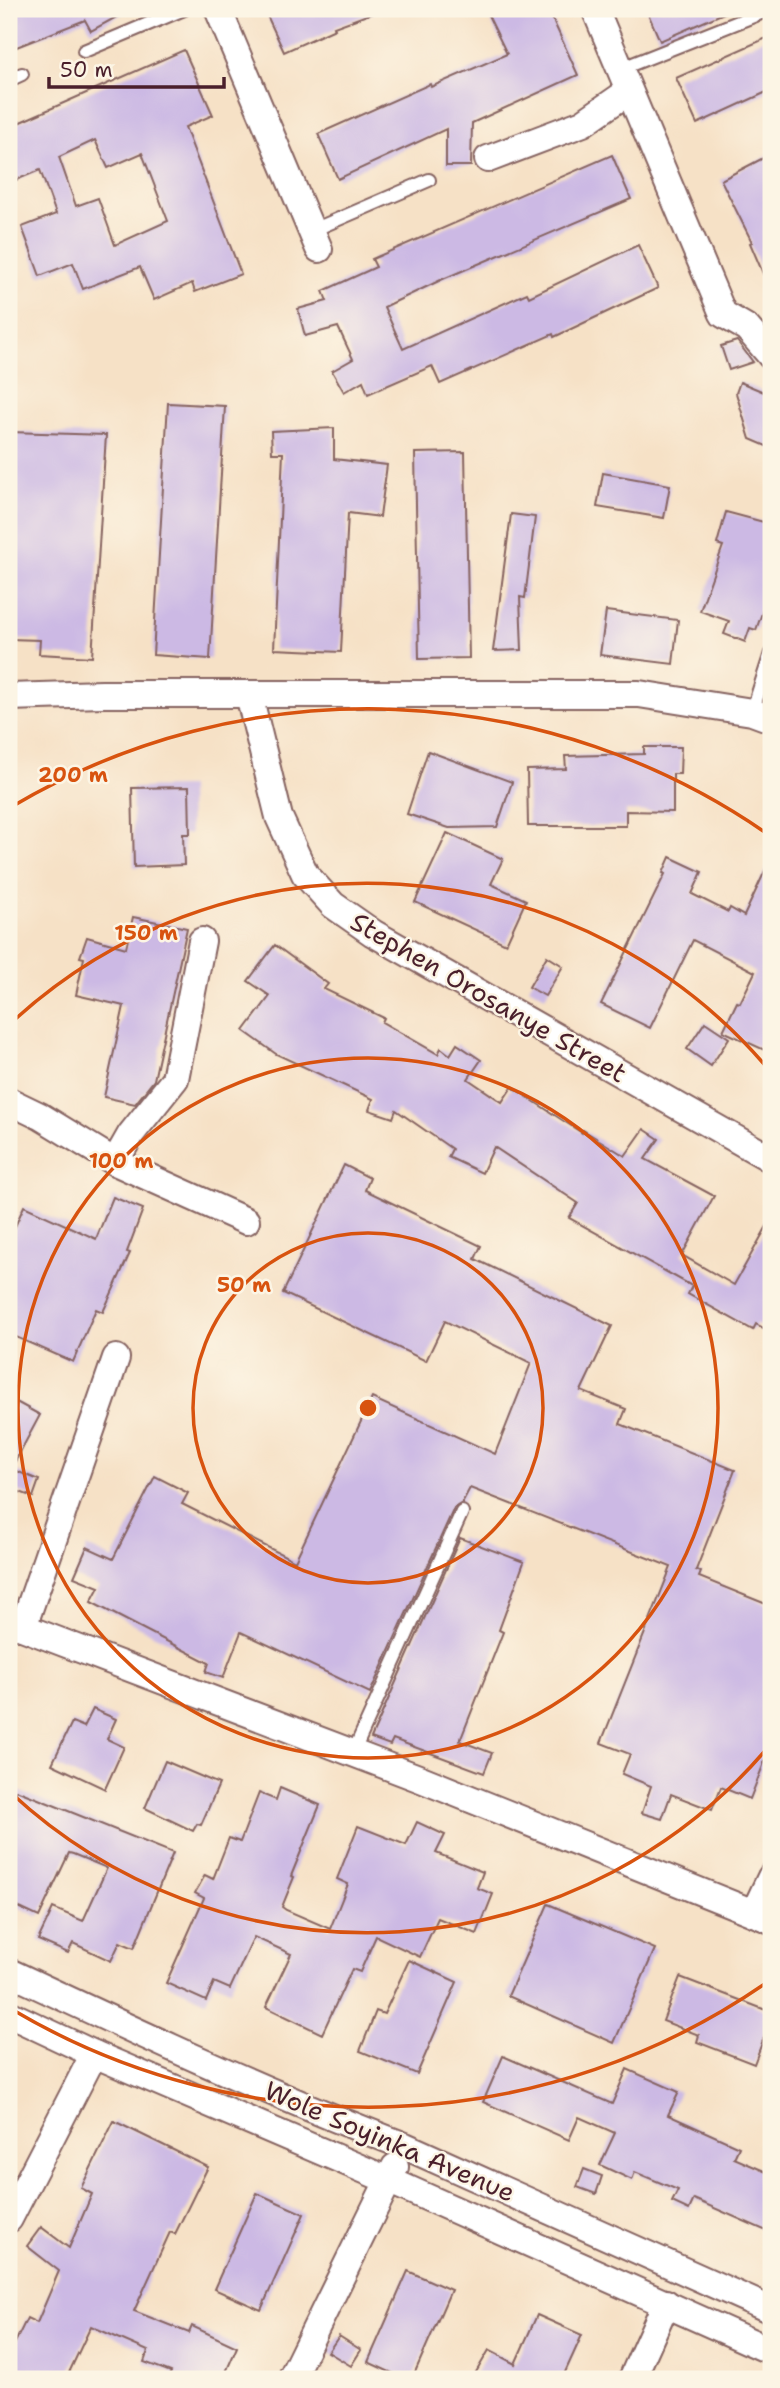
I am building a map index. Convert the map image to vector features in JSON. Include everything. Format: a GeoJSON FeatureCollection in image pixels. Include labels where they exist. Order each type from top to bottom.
{"type":"FeatureCollection","features":[{"type":"Feature","properties":{"kind":"street"},"geometry":{"type":"LineString","coordinates":[[218,9],[315,240]]}},
{"type":"Feature","properties":{"kind":"street"},"geometry":{"type":"LineString","coordinates":[[595,9],[723,314],[747,328],[771,356]]}},
{"type":"Feature","properties":{"kind":"street"},"geometry":{"type":"LineString","coordinates":[[488,159],[583,123],[625,80]]}},
{"type":"Feature","properties":{"kind":"street"},"geometry":{"type":"LineString","coordinates":[[9,697],[102,694],[639,694],[761,716]]}},
{"type":"Feature","properties":{"kind":"street","name":"Stephen Orosanye Street"},"geometry":{"type":"LineString","coordinates":[[249,695],[279,817],[305,874],[333,905],[373,933],[771,1159]]}},
{"type":"Feature","properties":{"kind":"street"},"geometry":{"type":"LineString","coordinates":[[115,1162],[131,1135],[175,1079],[202,941]]}},
{"type":"Feature","properties":{"kind":"street"},"geometry":{"type":"LineString","coordinates":[[9,1101],[40,1116],[115,1162],[246,1221]]}},
{"type":"Feature","properties":{"kind":"street"},"geometry":{"type":"LineString","coordinates":[[116,1358],[16,1624],[353,1753],[762,1917],[771,1877]]}},
{"type":"Feature","properties":{"kind":"street","name":"Wole Soyinka Avenue"},"geometry":{"type":"LineString","coordinates":[[9,1972],[771,2310]]}},
{"type":"Feature","properties":{"kind":"street","name":"Wole Soyinka Avenue"},"geometry":{"type":"LineString","coordinates":[[9,2014],[94,2054],[388,2180],[771,2351]]}},
{"type":"Feature","properties":{"kind":"street"},"geometry":{"type":"LineString","coordinates":[[9,2219],[94,2054]]}},
{"type":"Feature","properties":{"kind":"street"},"geometry":{"type":"LineString","coordinates":[[291,2379],[405,2146]]}},
{"type":"Feature","properties":{"kind":"street"},"geometry":{"type":"LineString","coordinates":[[632,2379],[666,2303]]}},
{"type":"Feature","properties":{"kind":"lane"},"geometry":{"type":"LineString","coordinates":[[84,51],[184,9]]}},
{"type":"Feature","properties":{"kind":"lane"},"geometry":{"type":"LineString","coordinates":[[625,80],[771,9]]}},
{"type":"Feature","properties":{"kind":"lane"},"geometry":{"type":"LineString","coordinates":[[9,80],[22,74]]}},
{"type":"Feature","properties":{"kind":"lane"},"geometry":{"type":"LineString","coordinates":[[315,240],[429,180]]}},
{"type":"Feature","properties":{"kind":"lane"},"geometry":{"type":"LineString","coordinates":[[761,716],[771,653]]}},
{"type":"Feature","properties":{"kind":"lane"},"geometry":{"type":"LineString","coordinates":[[353,1753],[461,1512]]}},
{"type":"Feature","properties":{"kind":"building"},"geometry":{"type":"Polygon","coordinates":[[[9,9],[131,9],[91,31],[85,20],[9,50],[9,9]]]}},
{"type":"Feature","properties":{"kind":"building"},"geometry":{"type":"Polygon","coordinates":[[[264,9],[378,11],[334,27],[335,29],[284,52],[264,9]]]}},
{"type":"Feature","properties":{"kind":"building"},"geometry":{"type":"Polygon","coordinates":[[[485,9],[548,9],[578,75],[472,123],[471,166],[446,166],[446,129],[338,179],[318,134],[430,84],[431,87],[507,54],[485,9]]]}},
{"type":"Feature","properties":{"kind":"building"},"geometry":{"type":"Polygon","coordinates":[[[646,9],[733,9],[660,41],[646,9]]]}},
{"type":"Feature","properties":{"kind":"building"},"geometry":{"type":"Polygon","coordinates":[[[771,36],[771,90],[697,124],[676,78],[771,36]]]}},
{"type":"Feature","properties":{"kind":"building"},"geometry":{"type":"Polygon","coordinates":[[[184,50],[213,115],[185,127],[241,274],[195,292],[192,283],[154,300],[140,267],[83,289],[73,263],[40,276],[22,227],[56,214],[40,170],[9,183],[9,127],[184,50]],[[95,140],[59,157],[76,206],[98,198],[115,245],[168,221],[142,153],[108,168],[95,140]]]}},
{"type":"Feature","properties":{"kind":"building"},"geometry":{"type":"Polygon","coordinates":[[[771,154],[771,292],[750,243],[752,242],[721,180],[771,154]]]}},
{"type":"Feature","properties":{"kind":"building"},"geometry":{"type":"Polygon","coordinates":[[[612,155],[631,199],[384,307],[403,349],[527,293],[529,297],[638,245],[658,288],[554,337],[553,334],[440,384],[432,366],[368,394],[363,381],[344,392],[332,371],[353,359],[338,327],[305,336],[298,309],[327,301],[323,291],[376,267],[372,259],[612,155]]]}},
{"type":"Feature","properties":{"kind":"building"},"geometry":{"type":"Polygon","coordinates":[[[737,341],[753,362],[729,370],[721,346],[737,341]]]}},
{"type":"Feature","properties":{"kind":"building"},"geometry":{"type":"Polygon","coordinates":[[[740,382],[771,395],[771,448],[750,439],[736,393],[740,382]]]}},
{"type":"Feature","properties":{"kind":"building"},"geometry":{"type":"Polygon","coordinates":[[[168,403],[225,406],[210,659],[153,655],[168,403]]]}},
{"type":"Feature","properties":{"kind":"building"},"geometry":{"type":"Polygon","coordinates":[[[334,428],[334,459],[387,465],[380,517],[348,513],[341,652],[274,649],[283,453],[272,453],[271,431],[334,428]]]}},
{"type":"Feature","properties":{"kind":"building"},"geometry":{"type":"Polygon","coordinates":[[[9,432],[106,435],[92,657],[39,654],[40,640],[9,639],[9,432]]]}},
{"type":"Feature","properties":{"kind":"building"},"geometry":{"type":"Polygon","coordinates":[[[465,452],[469,658],[419,659],[415,453],[465,452]]]}},
{"type":"Feature","properties":{"kind":"building"},"geometry":{"type":"Polygon","coordinates":[[[603,473],[670,485],[664,518],[597,507],[603,473]]]}},
{"type":"Feature","properties":{"kind":"building"},"geometry":{"type":"Polygon","coordinates":[[[726,512],[771,524],[771,587],[756,630],[750,628],[745,642],[724,634],[729,621],[700,611],[723,546],[717,544],[726,512]]]}},
{"type":"Feature","properties":{"kind":"building"},"geometry":{"type":"Polygon","coordinates":[[[511,514],[535,517],[525,598],[520,597],[522,650],[493,651],[511,514]]]}},
{"type":"Feature","properties":{"kind":"building"},"geometry":{"type":"Polygon","coordinates":[[[606,611],[678,620],[673,664],[600,655],[606,611]]]}},
{"type":"Feature","properties":{"kind":"building"},"geometry":{"type":"Polygon","coordinates":[[[644,747],[681,747],[680,774],[673,774],[673,812],[626,811],[626,826],[528,826],[527,770],[566,769],[565,756],[644,754],[644,747]]]}},
{"type":"Feature","properties":{"kind":"building"},"geometry":{"type":"Polygon","coordinates":[[[428,751],[512,782],[497,827],[449,828],[407,814],[428,751]]]}},
{"type":"Feature","properties":{"kind":"building"},"geometry":{"type":"Polygon","coordinates":[[[189,787],[190,834],[183,834],[184,865],[134,867],[132,788],[189,787]]]}},
{"type":"Feature","properties":{"kind":"building"},"geometry":{"type":"Polygon","coordinates":[[[447,833],[503,859],[491,884],[526,900],[506,944],[415,902],[447,833]]]}},
{"type":"Feature","properties":{"kind":"building"},"geometry":{"type":"Polygon","coordinates":[[[670,857],[702,872],[692,894],[728,912],[730,908],[744,916],[771,858],[771,1053],[723,1031],[755,972],[693,940],[650,1028],[601,1004],[665,874],[663,873],[670,857]]]}},
{"type":"Feature","properties":{"kind":"building"},"geometry":{"type":"Polygon","coordinates":[[[133,917],[187,928],[154,1080],[135,1104],[104,1097],[124,1006],[76,995],[84,958],[80,957],[87,937],[126,948],[133,917]]]}},
{"type":"Feature","properties":{"kind":"building"},"geometry":{"type":"Polygon","coordinates":[[[275,945],[328,984],[324,989],[384,1018],[382,1022],[438,1054],[441,1048],[450,1055],[457,1044],[481,1060],[468,1079],[502,1102],[512,1087],[582,1133],[583,1130],[625,1156],[644,1129],[659,1139],[645,1159],[714,1196],[682,1255],[734,1285],[771,1219],[771,1332],[756,1324],[753,1330],[688,1294],[692,1286],[569,1218],[578,1203],[494,1147],[482,1173],[448,1157],[452,1149],[396,1110],[393,1118],[369,1110],[373,1099],[276,1054],[244,1031],[270,996],[248,981],[275,945]]]}},
{"type":"Feature","properties":{"kind":"building"},"geometry":{"type":"Polygon","coordinates":[[[547,956],[563,966],[545,996],[529,987],[547,956]]]}},
{"type":"Feature","properties":{"kind":"building"},"geometry":{"type":"Polygon","coordinates":[[[705,1022],[729,1038],[711,1066],[687,1049],[705,1022]]]}},
{"type":"Feature","properties":{"kind":"building"},"geometry":{"type":"Polygon","coordinates":[[[344,1165],[370,1178],[365,1190],[481,1246],[475,1259],[612,1326],[581,1391],[626,1409],[620,1424],[735,1470],[696,1570],[701,1572],[699,1577],[771,1606],[771,1745],[750,1799],[721,1787],[712,1810],[671,1794],[662,1819],[642,1813],[651,1786],[622,1774],[630,1754],[601,1743],[671,1567],[470,1488],[462,1503],[454,1508],[370,1693],[241,1632],[223,1678],[206,1672],[209,1663],[91,1602],[99,1587],[74,1577],[87,1547],[113,1559],[155,1476],[188,1493],[182,1504],[295,1561],[372,1398],[495,1454],[531,1363],[445,1321],[426,1361],[283,1293],[344,1165]]]}},
{"type":"Feature","properties":{"kind":"building"},"geometry":{"type":"Polygon","coordinates":[[[113,1197],[143,1209],[127,1252],[130,1253],[103,1312],[96,1309],[73,1362],[9,1334],[9,1240],[24,1206],[96,1239],[113,1197]]]}},
{"type":"Feature","properties":{"kind":"building"},"geometry":{"type":"Polygon","coordinates":[[[9,1398],[40,1415],[11,1469],[39,1480],[33,1497],[9,1488],[9,1398]]]}},
{"type":"Feature","properties":{"kind":"building"},"geometry":{"type":"Polygon","coordinates":[[[460,1538],[524,1562],[499,1630],[503,1632],[460,1741],[492,1753],[484,1773],[393,1739],[390,1745],[371,1738],[460,1538]]]}},
{"type":"Feature","properties":{"kind":"building"},"geometry":{"type":"Polygon","coordinates":[[[93,1709],[116,1719],[107,1739],[124,1747],[105,1789],[52,1764],[72,1722],[84,1727],[93,1709]]]}},
{"type":"Feature","properties":{"kind":"building"},"geometry":{"type":"Polygon","coordinates":[[[165,1761],[219,1784],[201,1825],[197,1824],[193,1831],[145,1808],[165,1761]]]}},
{"type":"Feature","properties":{"kind":"building"},"geometry":{"type":"Polygon","coordinates":[[[280,1788],[320,1805],[291,1876],[294,1877],[282,1907],[286,1910],[330,1929],[348,1884],[337,1879],[358,1826],[406,1845],[417,1822],[445,1835],[436,1853],[483,1872],[477,1888],[493,1894],[477,1934],[438,1918],[420,1957],[376,1936],[360,1972],[352,1969],[322,2034],[266,2007],[291,1954],[254,1937],[230,1989],[214,1982],[206,2001],[166,1983],[204,1898],[195,1893],[205,1875],[213,1879],[229,1838],[240,1842],[259,1793],[276,1800],[280,1788]]]}},
{"type":"Feature","properties":{"kind":"building"},"geometry":{"type":"Polygon","coordinates":[[[16,1790],[173,1853],[134,1948],[120,1942],[111,1961],[73,1943],[68,1953],[38,1940],[53,1908],[83,1921],[107,1868],[73,1854],[69,1853],[39,1917],[9,1903],[9,1809],[16,1790]]]}},
{"type":"Feature","properties":{"kind":"building"},"geometry":{"type":"Polygon","coordinates":[[[548,1904],[655,1949],[614,2043],[508,1996],[548,1904]]]}},
{"type":"Feature","properties":{"kind":"building"},"geometry":{"type":"Polygon","coordinates":[[[409,1960],[457,1982],[417,2074],[360,2051],[376,2011],[384,2014],[409,1960]]]}},
{"type":"Feature","properties":{"kind":"building"},"geometry":{"type":"Polygon","coordinates":[[[680,1977],[771,2012],[771,2019],[754,2064],[697,2042],[699,2035],[663,2021],[680,1977]]]}},
{"type":"Feature","properties":{"kind":"building"},"geometry":{"type":"Polygon","coordinates":[[[503,2056],[612,2104],[627,2069],[679,2092],[668,2115],[739,2147],[734,2158],[771,2174],[771,2233],[694,2199],[689,2210],[672,2202],[678,2190],[635,2172],[632,2180],[600,2165],[615,2133],[579,2117],[569,2140],[483,2102],[503,2056]]]}},
{"type":"Feature","properties":{"kind":"building"},"geometry":{"type":"Polygon","coordinates":[[[114,2121],[208,2167],[175,2234],[170,2232],[134,2311],[189,2333],[192,2326],[237,2347],[223,2379],[168,2379],[171,2372],[144,2362],[148,2351],[91,2326],[66,2379],[9,2379],[9,2355],[27,2318],[37,2323],[59,2271],[27,2246],[41,2227],[69,2248],[92,2194],[81,2188],[114,2121]]]}},
{"type":"Feature","properties":{"kind":"building"},"geometry":{"type":"Polygon","coordinates":[[[584,2169],[602,2176],[596,2194],[577,2187],[584,2169]]]}},
{"type":"Feature","properties":{"kind":"building"},"geometry":{"type":"Polygon","coordinates":[[[257,2193],[304,2214],[261,2310],[214,2289],[257,2193]]]}},
{"type":"Feature","properties":{"kind":"building"},"geometry":{"type":"Polygon","coordinates":[[[408,2271],[451,2290],[412,2379],[405,2379],[368,2362],[408,2271]]]}},
{"type":"Feature","properties":{"kind":"building"},"geometry":{"type":"Polygon","coordinates":[[[537,2315],[582,2335],[562,2379],[472,2379],[489,2350],[515,2364],[537,2315]]]}},
{"type":"Feature","properties":{"kind":"building"},"geometry":{"type":"Polygon","coordinates":[[[339,2336],[361,2350],[351,2366],[328,2352],[339,2336]]]}}]}
